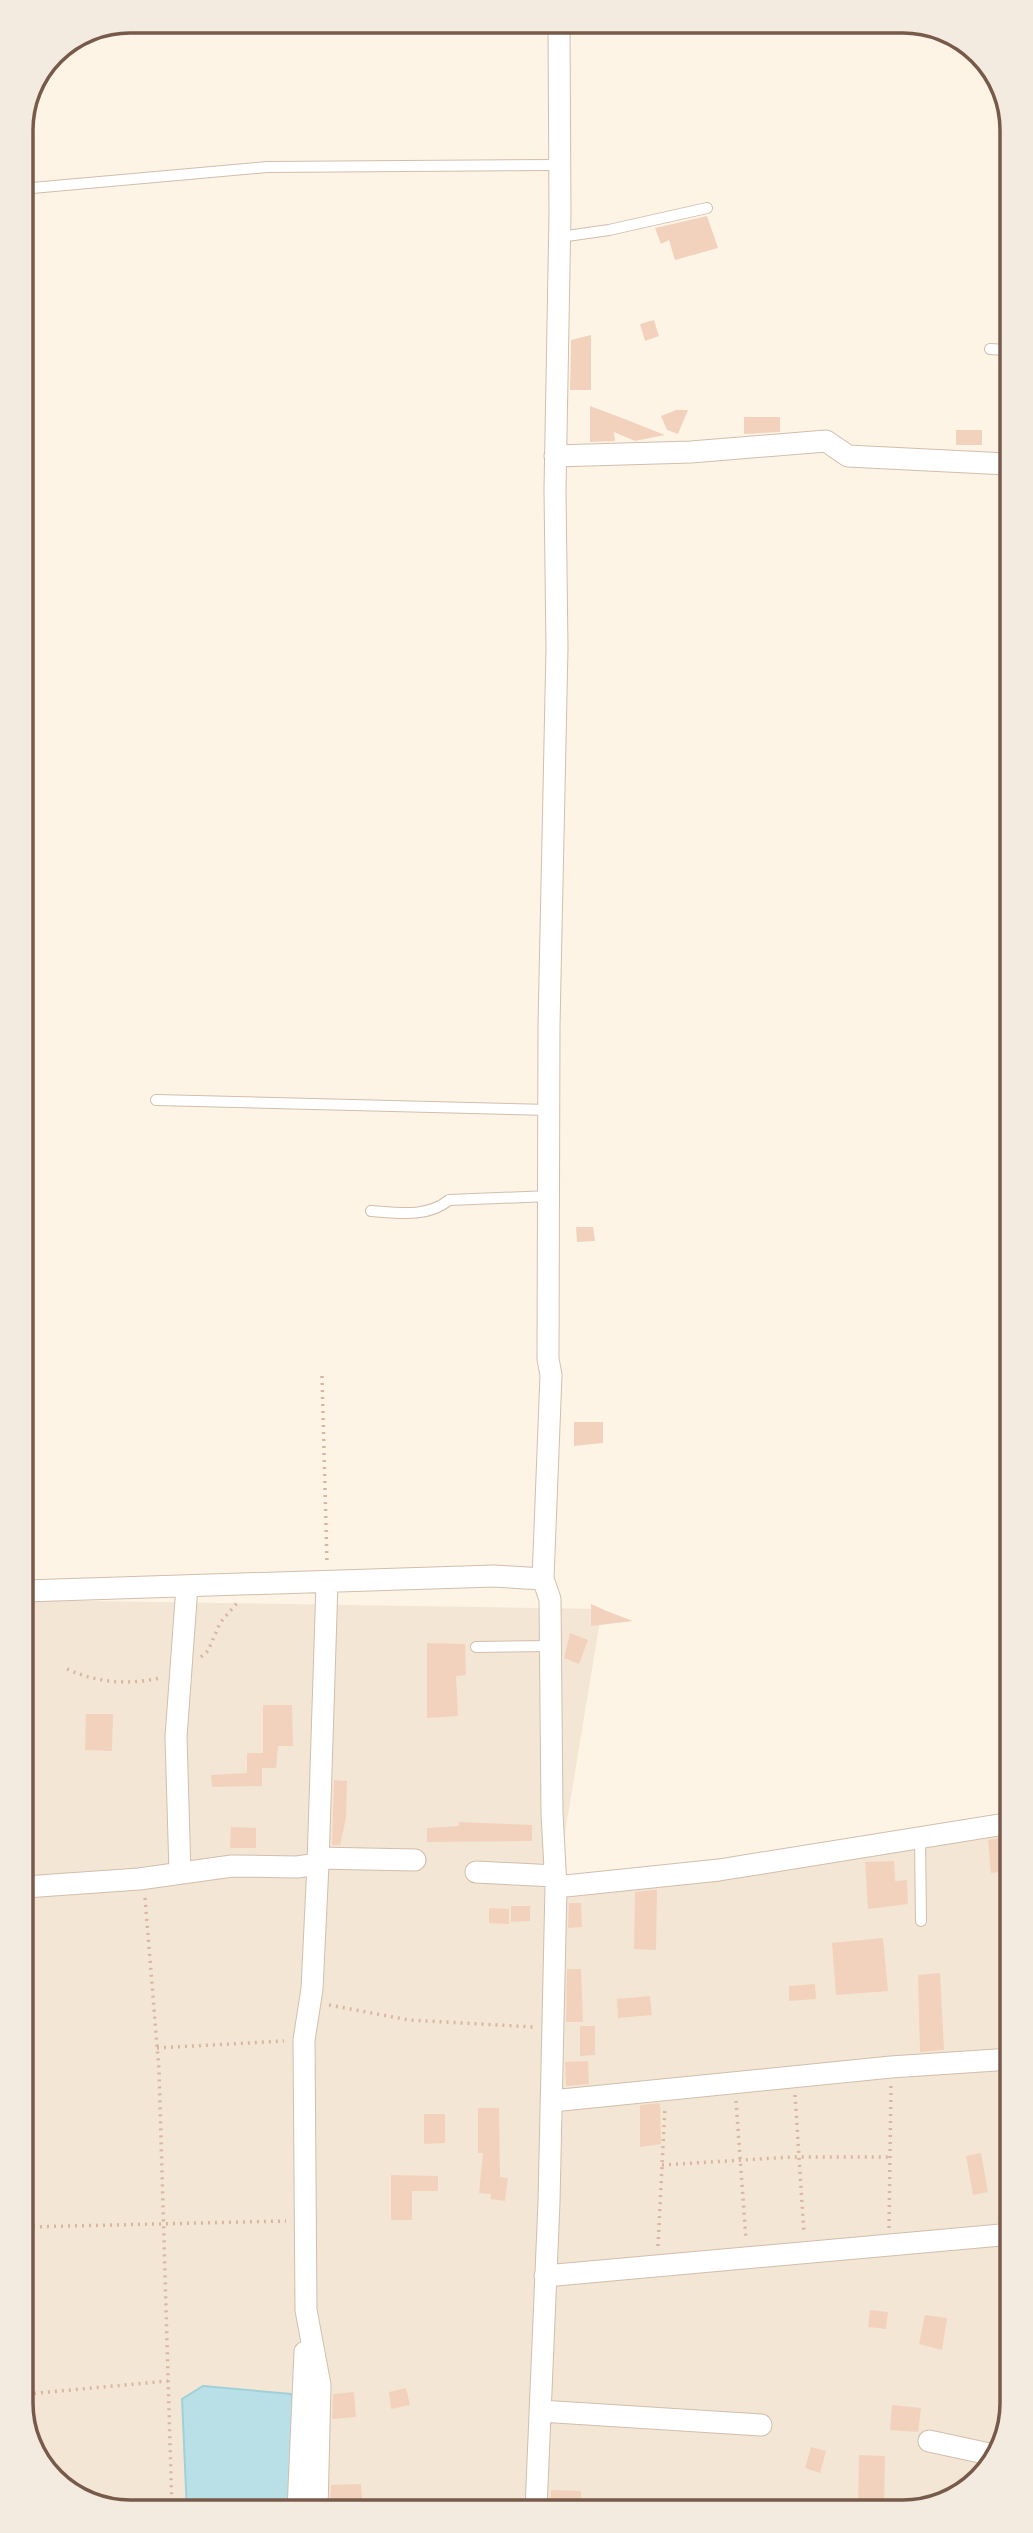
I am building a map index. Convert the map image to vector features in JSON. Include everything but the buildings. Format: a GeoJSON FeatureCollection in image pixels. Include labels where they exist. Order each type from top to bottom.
{"type":"FeatureCollection","features":[{"type":"Feature","properties":{"kind":"street"},"geometry":{"type":"LineString","coordinates":[[536,2500],[556,1881],[550,1599],[543,1579],[551,1375],[548,1359],[551,1110],[549,1026],[557,648],[555,456],[560,237],[559,33]]}},
{"type":"Feature","properties":{"kind":"street"},"geometry":{"type":"LineString","coordinates":[[555,456],[691,452],[825,441],[848,456],[1000,464]]}},
{"type":"Feature","properties":{"kind":"street"},"geometry":{"type":"LineString","coordinates":[[33,1591],[494,1576],[543,1579]]}},
{"type":"Feature","properties":{"kind":"street"},"geometry":{"type":"LineString","coordinates":[[298,2500],[306,2310],[304,2034],[311,2000],[327,1583]]}},
{"type":"Feature","properties":{"kind":"street"},"geometry":{"type":"LineString","coordinates":[[180,1873],[176,1737],[187,1586]]}},
{"type":"Feature","properties":{"kind":"street"},"geometry":{"type":"LineString","coordinates":[[476,1872],[556,1881],[719,1870],[1000,1825]]}},
{"type":"Feature","properties":{"kind":"street"},"geometry":{"type":"LineString","coordinates":[[33,1886],[143,1878],[232,1866],[297,1867],[318,1861],[415,1860]]}},
{"type":"Feature","properties":{"kind":"street"},"geometry":{"type":"LineString","coordinates":[[551,2101],[793,2076],[1000,2060]]}},
{"type":"Feature","properties":{"kind":"street"},"geometry":{"type":"LineString","coordinates":[[545,2276],[805,2250],[1000,2235]]}},
{"type":"Feature","properties":{"kind":"street"},"geometry":{"type":"LineString","coordinates":[[306,2310],[320,2385],[317,2500]]}},
{"type":"Feature","properties":{"kind":"street"},"geometry":{"type":"LineString","coordinates":[[540,2411],[761,2425]]}},
{"type":"Feature","properties":{"kind":"street"},"geometry":{"type":"LineString","coordinates":[[929,2441],[986,2453]]}},
{"type":"Feature","properties":{"kind":"lane"},"geometry":{"type":"LineString","coordinates":[[33,188],[267,167],[560,165]]}},
{"type":"Feature","properties":{"kind":"lane"},"geometry":{"type":"LineString","coordinates":[[560,237],[609,230],[707,208]]}},
{"type":"Feature","properties":{"kind":"lane"},"geometry":{"type":"LineString","coordinates":[[990,349],[1000,350]]}},
{"type":"Feature","properties":{"kind":"lane"},"geometry":{"type":"LineString","coordinates":[[156,1100],[551,1110]]}},
{"type":"Feature","properties":{"kind":"lane"},"geometry":{"type":"LineString","coordinates":[[371,1211],[415,1214],[441,1206],[449,1200],[550,1196]]}},
{"type":"Feature","properties":{"kind":"lane"},"geometry":{"type":"LineString","coordinates":[[476,1647],[550,1646]]}},
{"type":"Feature","properties":{"kind":"lane"},"geometry":{"type":"LineString","coordinates":[[920,1838],[921,1921]]}},
{"type":"Feature","properties":{"kind":"path"},"geometry":{"type":"LineString","coordinates":[[322,1376],[327,1583]]}},
{"type":"Feature","properties":{"kind":"path"},"geometry":{"type":"LineString","coordinates":[[143,1878],[157,2049],[172,2500]]}},
{"type":"Feature","properties":{"kind":"path"},"geometry":{"type":"LineString","coordinates":[[311,2000],[409,2020],[553,2027]]}},
{"type":"Feature","properties":{"kind":"path"},"geometry":{"type":"LineString","coordinates":[[157,2049],[272,2042],[304,2034]]}},
{"type":"Feature","properties":{"kind":"path"},"geometry":{"type":"LineString","coordinates":[[889,2244],[891,2067]]}},
{"type":"Feature","properties":{"kind":"path"},"geometry":{"type":"LineString","coordinates":[[793,2076],[805,2250]]}},
{"type":"Feature","properties":{"kind":"path"},"geometry":{"type":"LineString","coordinates":[[734,2082],[747,2256]]}},
{"type":"Feature","properties":{"kind":"path"},"geometry":{"type":"LineString","coordinates":[[657,2265],[666,2089]]}},
{"type":"Feature","properties":{"kind":"path"},"geometry":{"type":"LineString","coordinates":[[662,2165],[740,2159],[890,2157]]}},
{"type":"Feature","properties":{"kind":"path"},"geometry":{"type":"LineString","coordinates":[[33,2227],[305,2221]]}},
{"type":"Feature","properties":{"kind":"path"},"geometry":{"type":"LineString","coordinates":[[33,2393],[168,2381]]}},
{"type":"Feature","properties":{"kind":"shaded area"},"geometry":{"type":"Polygon","coordinates":[[[33,1600],[602,1609],[556,1887],[1000,1824],[1000,2403],[995,2434],[976,2467],[946,2490],[934,2495],[903,2500],[124,2500],[99,2495],[71,2480],[43,2446],[35,2422],[33,2403],[33,1600]]]}},
{"type":"Feature","properties":{"kind":"water"},"geometry":{"type":"Polygon","coordinates":[[[203,2386],[291,2394],[296,2410],[293,2500],[187,2500],[182,2399],[203,2386]]]}}]}
